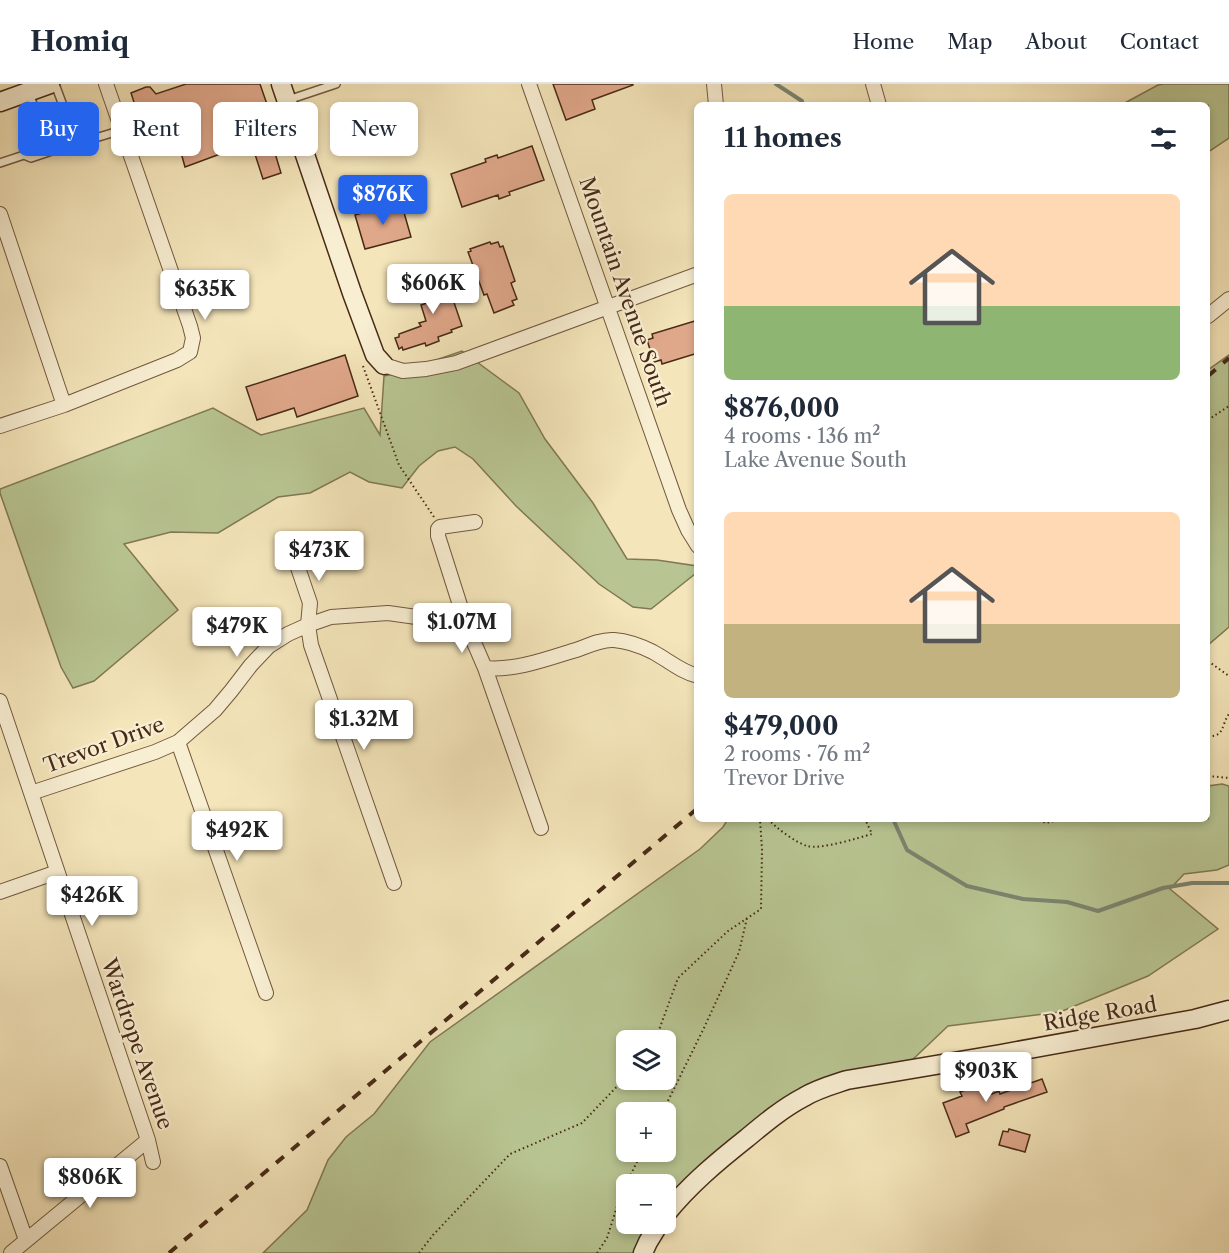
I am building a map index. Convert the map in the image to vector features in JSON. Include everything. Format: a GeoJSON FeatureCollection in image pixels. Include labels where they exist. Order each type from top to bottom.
{"type":"FeatureCollection","features":[{"type":"Feature","properties":{"kind":"main road"},"geometry":{"type":"LineString","coordinates":[[0,102],[50,84]]}},
{"type":"Feature","properties":{"kind":"main road"},"geometry":{"type":"LineString","coordinates":[[283,92],[375,355],[384,365]]}},
{"type":"Feature","properties":{"kind":"main road","name":"Ridge Road"},"geometry":{"type":"LineString","coordinates":[[676,1202],[731,1150],[778,1113],[824,1087],[847,1080],[1195,1019],[1229,1010]]}},
{"type":"Feature","properties":{"kind":"main road"},"geometry":{"type":"LineString","coordinates":[[643,1253],[653,1234]]}},
{"type":"Feature","properties":{"kind":"street"},"geometry":{"type":"LineString","coordinates":[[106,84],[112,102]]}},
{"type":"Feature","properties":{"kind":"street","name":"Mountain Avenue South"},"geometry":{"type":"LineString","coordinates":[[530,84],[679,510],[694,540]]}},
{"type":"Feature","properties":{"kind":"street"},"geometry":{"type":"LineString","coordinates":[[714,84],[716,102]]}},
{"type":"Feature","properties":{"kind":"street"},"geometry":{"type":"LineString","coordinates":[[873,84],[878,102]]}},
{"type":"Feature","properties":{"kind":"street"},"geometry":{"type":"LineString","coordinates":[[0,426],[64,405],[177,360],[190,352],[193,338],[190,326],[131,156]]}},
{"type":"Feature","properties":{"kind":"street"},"geometry":{"type":"LineString","coordinates":[[0,214],[64,405]]}},
{"type":"Feature","properties":{"kind":"street"},"geometry":{"type":"LineString","coordinates":[[384,365],[404,371],[456,363],[694,275]]}},
{"type":"Feature","properties":{"kind":"street"},"geometry":{"type":"LineString","coordinates":[[1210,314],[1229,299]]}},
{"type":"Feature","properties":{"kind":"street"},"geometry":{"type":"LineString","coordinates":[[475,522],[440,527],[438,537],[466,624],[485,668],[542,828]]}},
{"type":"Feature","properties":{"kind":"street"},"geometry":{"type":"LineString","coordinates":[[290,544],[310,603],[308,625],[311,645],[394,883]]}},
{"type":"Feature","properties":{"kind":"street","name":"Trevor Drive"},"geometry":{"type":"LineString","coordinates":[[32,793],[155,752],[178,742],[214,710],[269,646],[308,625],[331,617],[388,613],[466,624]]}},
{"type":"Feature","properties":{"kind":"street"},"geometry":{"type":"LineString","coordinates":[[485,668],[499,670],[523,666],[612,640],[637,644],[689,674],[694,675]]}},
{"type":"Feature","properties":{"kind":"street","name":"Wardrope Avenue"},"geometry":{"type":"LineString","coordinates":[[0,701],[148,1140],[153,1162]]}},
{"type":"Feature","properties":{"kind":"street"},"geometry":{"type":"LineString","coordinates":[[178,742],[266,993]]}},
{"type":"Feature","properties":{"kind":"street"},"geometry":{"type":"LineString","coordinates":[[0,892],[57,872]]}},
{"type":"Feature","properties":{"kind":"street"},"geometry":{"type":"LineString","coordinates":[[11,1253],[148,1140]]}},
{"type":"Feature","properties":{"kind":"street"},"geometry":{"type":"LineString","coordinates":[[0,1166],[27,1240]]}},
{"type":"Feature","properties":{"kind":"lane"},"geometry":{"type":"LineString","coordinates":[[55,84],[62,102]]}},
{"type":"Feature","properties":{"kind":"lane"},"geometry":{"type":"LineString","coordinates":[[283,92],[336,84]]}},
{"type":"Feature","properties":{"kind":"lane"},"geometry":{"type":"LineString","coordinates":[[28,92],[32,102]]}},
{"type":"Feature","properties":{"kind":"lane"},"geometry":{"type":"LineString","coordinates":[[0,163],[21,156]]}},
{"type":"Feature","properties":{"kind":"path"},"geometry":{"type":"LineString","coordinates":[[361,361],[399,465],[440,527]]}},
{"type":"Feature","properties":{"kind":"path"},"geometry":{"type":"LineString","coordinates":[[1210,419],[1229,406]]}},
{"type":"Feature","properties":{"kind":"path"},"geometry":{"type":"LineString","coordinates":[[1210,662],[1229,676]]}},
{"type":"Feature","properties":{"kind":"path"},"geometry":{"type":"LineString","coordinates":[[1210,736],[1220,734],[1229,714]]}},
{"type":"Feature","properties":{"kind":"path"},"geometry":{"type":"LineString","coordinates":[[1210,776],[1229,778]]}},
{"type":"Feature","properties":{"kind":"path"},"geometry":{"type":"LineString","coordinates":[[659,1030],[678,978],[728,931],[761,909],[760,822]]}},
{"type":"Feature","properties":{"kind":"path"},"geometry":{"type":"LineString","coordinates":[[771,822],[808,846],[840,843],[872,834],[866,822]]}},
{"type":"Feature","properties":{"kind":"path"},"geometry":{"type":"LineString","coordinates":[[667,1102],[739,952],[747,918]]}},
{"type":"Feature","properties":{"kind":"path"},"geometry":{"type":"LineString","coordinates":[[419,1253],[510,1154],[582,1123],[616,1087]]}},
{"type":"Feature","properties":{"kind":"path"},"geometry":{"type":"LineString","coordinates":[[597,1253],[607,1238],[621,1194],[637,1162]]}},
{"type":"Feature","properties":{"kind":"green space"},"geometry":{"type":"Polygon","coordinates":[[[1229,84],[1229,138],[1210,151],[1210,102],[1127,102],[1158,85],[1229,84]]]}},
{"type":"Feature","properties":{"kind":"green space"},"geometry":{"type":"Polygon","coordinates":[[[462,351],[519,393],[545,439],[593,503],[627,559],[657,560],[694,566],[694,575],[651,609],[633,607],[599,584],[516,506],[473,459],[455,447],[438,451],[419,466],[402,488],[369,482],[350,472],[310,493],[278,497],[218,533],[171,532],[124,544],[178,610],[94,681],[73,688],[61,667],[0,489],[213,408],[261,435],[364,408],[380,435],[384,376],[462,351]]]}},
{"type":"Feature","properties":{"kind":"green space"},"geometry":{"type":"Polygon","coordinates":[[[1229,355],[1229,627],[1210,643],[1210,369],[1229,355]]]}},
{"type":"Feature","properties":{"kind":"green space"},"geometry":{"type":"Polygon","coordinates":[[[1222,784],[1229,786],[1229,865],[1217,870],[1184,874],[1170,889],[1218,929],[1148,976],[1060,1012],[948,1026],[910,1062],[786,1098],[699,1166],[676,1192],[676,1174],[616,1174],[616,1234],[642,1234],[635,1253],[263,1253],[307,1210],[328,1160],[346,1137],[374,1114],[430,1042],[700,849],[726,822],[1210,822],[1210,786],[1222,784]]]}},
{"type":"Feature","properties":{"kind":"building"},"geometry":{"type":"Polygon","coordinates":[[[186,84],[260,84],[266,102],[213,102],[215,156],[185,167],[182,156],[201,156],[201,102],[134,102],[131,93],[150,87],[156,94],[186,84]]]}},
{"type":"Feature","properties":{"kind":"building"},"geometry":{"type":"Polygon","coordinates":[[[553,84],[633,85],[592,100],[595,109],[566,120],[553,84]]]}},
{"type":"Feature","properties":{"kind":"building"},"geometry":{"type":"Polygon","coordinates":[[[532,146],[544,180],[509,192],[510,195],[499,199],[498,195],[462,207],[451,174],[486,162],[485,159],[497,155],[498,158],[532,146]]]}},
{"type":"Feature","properties":{"kind":"building"},"geometry":{"type":"Polygon","coordinates":[[[256,156],[276,156],[281,173],[263,179],[256,156]]]}},
{"type":"Feature","properties":{"kind":"building"},"geometry":{"type":"Polygon","coordinates":[[[401,202],[411,237],[365,249],[355,215],[401,202]]]}},
{"type":"Feature","properties":{"kind":"building"},"geometry":{"type":"Polygon","coordinates":[[[490,242],[491,244],[498,242],[500,247],[503,246],[515,281],[511,283],[517,299],[512,301],[514,305],[494,313],[487,294],[484,295],[468,252],[471,251],[470,249],[490,242]]]}},
{"type":"Feature","properties":{"kind":"building"},"geometry":{"type":"Polygon","coordinates":[[[444,273],[462,326],[438,337],[439,341],[426,346],[425,343],[403,350],[402,347],[399,349],[395,338],[399,337],[399,334],[421,326],[419,323],[426,321],[421,305],[427,303],[419,282],[444,273]]]}},
{"type":"Feature","properties":{"kind":"building"},"geometry":{"type":"Polygon","coordinates":[[[694,321],[694,354],[662,364],[661,360],[654,362],[647,340],[653,338],[652,334],[694,321]]]}},
{"type":"Feature","properties":{"kind":"building"},"geometry":{"type":"Polygon","coordinates":[[[345,355],[358,396],[297,417],[294,408],[257,420],[246,387],[345,355]]]}},
{"type":"Feature","properties":{"kind":"building"},"geometry":{"type":"Polygon","coordinates":[[[1042,1079],[1047,1092],[1004,1107],[1004,1109],[966,1124],[969,1132],[956,1137],[943,1103],[962,1096],[960,1092],[988,1082],[992,1094],[999,1091],[1000,1094],[1042,1079]]]}},
{"type":"Feature","properties":{"kind":"building"},"geometry":{"type":"Polygon","coordinates":[[[1009,1129],[1030,1135],[1025,1152],[999,1145],[1003,1131],[1008,1132],[1009,1129]]]}},
{"type":"Feature","properties":{"kind":"waterway"},"geometry":{"type":"LineString","coordinates":[[776,84],[802,102]]}},
{"type":"Feature","properties":{"kind":"waterway"},"geometry":{"type":"LineString","coordinates":[[894,822],[907,850],[967,886],[1023,899],[1067,902],[1098,911],[1163,888],[1192,883],[1229,883]]}},
{"type":"Feature","properties":{"kind":"railway"},"geometry":{"type":"LineString","coordinates":[[1210,374],[1229,358]]}},
{"type":"Feature","properties":{"kind":"railway"},"geometry":{"type":"LineString","coordinates":[[169,1253],[694,811]]}}]}
